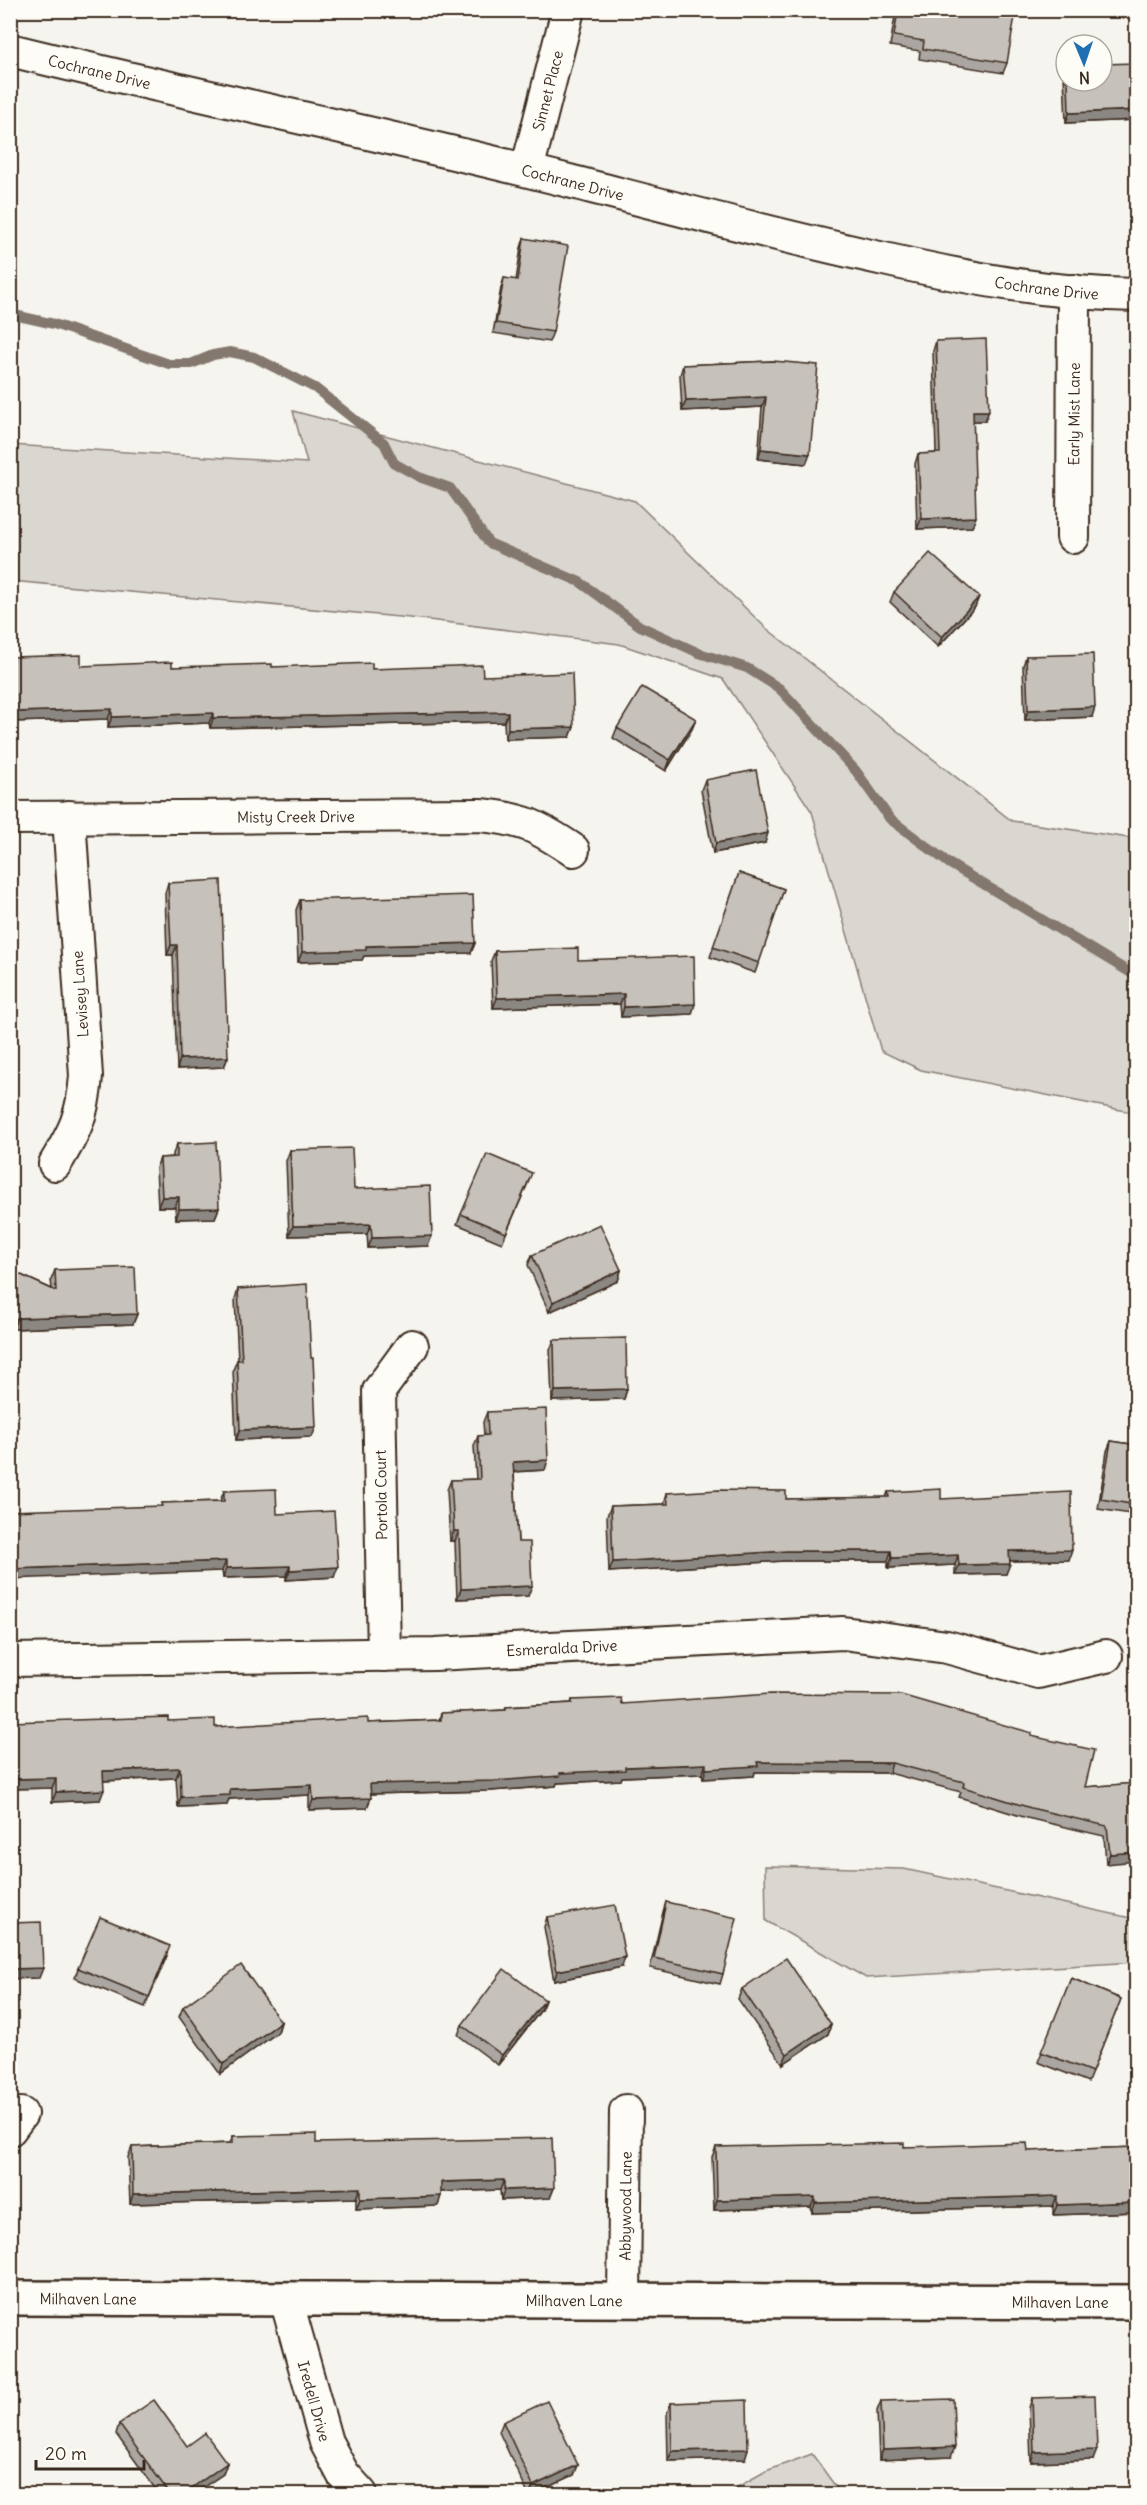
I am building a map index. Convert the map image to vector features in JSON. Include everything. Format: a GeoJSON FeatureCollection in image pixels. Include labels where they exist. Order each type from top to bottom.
{"type":"FeatureCollection","features":[{"type":"Feature","properties":{"kind":"street","name":"Sinnet Place"},"geometry":{"type":"LineString","coordinates":[[527,170],[568,10]]}},
{"type":"Feature","properties":{"kind":"street","name":"Cochrane Drive"},"geometry":{"type":"LineString","coordinates":[[10,50],[128,80],[527,170],[916,266],[1041,288],[1137,295]]}},
{"type":"Feature","properties":{"kind":"street","name":"Early Mist Lane"},"geometry":{"type":"LineString","coordinates":[[1073,537],[1074,291]]}},
{"type":"Feature","properties":{"kind":"street","name":"Misty Creek Drive"},"geometry":{"type":"LineString","coordinates":[[10,818],[480,815],[514,818],[544,830],[573,850]]}},
{"type":"Feature","properties":{"kind":"street","name":"Levisey Lane"},"geometry":{"type":"LineString","coordinates":[[55,1164],[73,1134],[84,1108],[86,1076],[69,817]]}},
{"type":"Feature","properties":{"kind":"street","name":"Portola Court"},"geometry":{"type":"LineString","coordinates":[[384,1655],[379,1391],[412,1346]]}},
{"type":"Feature","properties":{"kind":"street","name":"Esmeralda Drive"},"geometry":{"type":"LineString","coordinates":[[10,1660],[384,1655],[843,1633],[947,1647],[1038,1672],[1106,1656]]}},
{"type":"Feature","properties":{"kind":"street","name":"Abbywood Lane"},"geometry":{"type":"LineString","coordinates":[[624,2300],[626,2111]]}},
{"type":"Feature","properties":{"kind":"street","name":"Milhaven Lane"},"geometry":{"type":"LineString","coordinates":[[10,2298],[1137,2302]]}},
{"type":"Feature","properties":{"kind":"street","name":"Iredell Drive"},"geometry":{"type":"LineString","coordinates":[[286,2299],[326,2442],[343,2474],[362,2494]]}},
{"type":"Feature","properties":{"kind":"shaded area"},"geometry":{"type":"Polygon","coordinates":[[[293,411],[635,501],[766,628],[1012,821],[1136,839],[1136,1113],[921,1070],[881,1051],[812,812],[723,679],[619,644],[421,619],[11,581],[11,445],[307,463],[293,411]]]}},
{"type":"Feature","properties":{"kind":"shaded area"},"geometry":{"type":"Polygon","coordinates":[[[765,1866],[904,1869],[1136,1919],[1136,1962],[866,1978],[766,1921],[765,1866]]]}},
{"type":"Feature","properties":{"kind":"shaded area"},"geometry":{"type":"Polygon","coordinates":[[[812,2454],[841,2494],[725,2494],[766,2471],[812,2454]]]}},
{"type":"Feature","properties":{"kind":"building"},"geometry":{"type":"Polygon","coordinates":[[[898,10],[982,10],[1015,16],[1007,63],[923,49],[924,41],[894,36],[898,10]]]}},
{"type":"Feature","properties":{"kind":"building"},"geometry":{"type":"Polygon","coordinates":[[[1137,63],[1137,110],[1069,113],[1068,93],[1114,93],[1114,64],[1137,63]]]}},
{"type":"Feature","properties":{"kind":"building"},"geometry":{"type":"Polygon","coordinates":[[[524,238],[568,246],[553,332],[496,323],[504,278],[518,280],[524,238]]]}},
{"type":"Feature","properties":{"kind":"building"},"geometry":{"type":"Polygon","coordinates":[[[986,339],[989,411],[973,411],[976,517],[921,519],[918,454],[940,453],[936,341],[986,339]]]}},
{"type":"Feature","properties":{"kind":"building"},"geometry":{"type":"Polygon","coordinates":[[[773,361],[818,365],[810,454],[761,449],[766,397],[686,401],[683,365],[773,361]]]}},
{"type":"Feature","properties":{"kind":"building"},"geometry":{"type":"Polygon","coordinates":[[[930,553],[979,597],[942,637],[894,592],[930,553]]]}},
{"type":"Feature","properties":{"kind":"building"},"geometry":{"type":"Polygon","coordinates":[[[1093,654],[1095,707],[1028,710],[1026,656],[1093,654]]]}},
{"type":"Feature","properties":{"kind":"building"},"geometry":{"type":"Polygon","coordinates":[[[81,655],[81,666],[172,662],[172,667],[272,664],[272,667],[372,663],[372,669],[482,665],[483,676],[572,673],[574,727],[508,729],[508,712],[213,718],[213,713],[112,717],[112,709],[14,712],[10,710],[10,662],[13,661],[12,657],[81,655]]]}},
{"type":"Feature","properties":{"kind":"building"},"geometry":{"type":"Polygon","coordinates":[[[642,687],[696,719],[670,760],[617,728],[642,687]]]}},
{"type":"Feature","properties":{"kind":"building"},"geometry":{"type":"Polygon","coordinates":[[[756,770],[768,833],[716,843],[705,780],[756,770]]]}},
{"type":"Feature","properties":{"kind":"building"},"geometry":{"type":"Polygon","coordinates":[[[739,873],[784,889],[759,963],[713,947],[739,873]]]}},
{"type":"Feature","properties":{"kind":"building"},"geometry":{"type":"Polygon","coordinates":[[[221,880],[228,1057],[180,1059],[177,945],[171,945],[168,883],[221,880]]]}},
{"type":"Feature","properties":{"kind":"building"},"geometry":{"type":"Polygon","coordinates":[[[473,895],[475,943],[366,946],[366,950],[302,952],[300,900],[473,895]]]}},
{"type":"Feature","properties":{"kind":"building"},"geometry":{"type":"Polygon","coordinates":[[[578,948],[578,960],[694,956],[695,1004],[624,1007],[624,994],[497,998],[495,951],[578,948]]]}},
{"type":"Feature","properties":{"kind":"building"},"geometry":{"type":"Polygon","coordinates":[[[216,1142],[219,1208],[179,1209],[179,1197],[162,1197],[160,1158],[177,1157],[177,1144],[216,1142]]]}},
{"type":"Feature","properties":{"kind":"building"},"geometry":{"type":"Polygon","coordinates":[[[352,1148],[354,1189],[430,1186],[432,1236],[372,1238],[371,1224],[293,1226],[290,1150],[352,1148]]]}},
{"type":"Feature","properties":{"kind":"building"},"geometry":{"type":"Polygon","coordinates":[[[487,1154],[532,1173],[506,1233],[461,1214],[487,1154]]]}},
{"type":"Feature","properties":{"kind":"building"},"geometry":{"type":"Polygon","coordinates":[[[600,1224],[621,1270],[553,1302],[532,1255],[600,1224]]]}},
{"type":"Feature","properties":{"kind":"building"},"geometry":{"type":"Polygon","coordinates":[[[135,1267],[137,1314],[17,1318],[13,1328],[10,1327],[10,1270],[56,1291],[55,1270],[135,1267]]]}},
{"type":"Feature","properties":{"kind":"building"},"geometry":{"type":"Polygon","coordinates":[[[307,1284],[316,1427],[240,1430],[237,1360],[242,1360],[238,1289],[307,1284]]]}},
{"type":"Feature","properties":{"kind":"building"},"geometry":{"type":"Polygon","coordinates":[[[626,1338],[627,1389],[555,1391],[554,1340],[626,1338]]]}},
{"type":"Feature","properties":{"kind":"building"},"geometry":{"type":"Polygon","coordinates":[[[546,1409],[548,1460],[513,1462],[518,1542],[530,1542],[532,1586],[461,1589],[459,1531],[454,1531],[451,1480],[480,1479],[478,1436],[488,1435],[487,1412],[546,1409]]]}},
{"type":"Feature","properties":{"kind":"building"},"geometry":{"type":"Polygon","coordinates":[[[1111,1441],[1137,1445],[1137,1505],[1101,1499],[1111,1441]]]}},
{"type":"Feature","properties":{"kind":"building"},"geometry":{"type":"Polygon","coordinates":[[[276,1489],[277,1514],[334,1511],[338,1567],[290,1570],[290,1566],[226,1568],[226,1561],[10,1569],[10,1511],[162,1506],[162,1503],[224,1501],[224,1491],[276,1489]]]}},
{"type":"Feature","properties":{"kind":"building"},"geometry":{"type":"Polygon","coordinates":[[[941,1489],[941,1499],[1071,1492],[1072,1550],[1009,1551],[1010,1564],[959,1565],[958,1555],[892,1558],[891,1551],[787,1551],[613,1562],[611,1506],[668,1504],[667,1493],[719,1490],[786,1491],[786,1499],[889,1497],[888,1492],[941,1489]]]}},
{"type":"Feature","properties":{"kind":"building"},"geometry":{"type":"Polygon","coordinates":[[[771,1694],[901,1695],[1032,1733],[1031,1736],[1094,1750],[1085,1787],[1137,1783],[1137,1852],[1110,1854],[1107,1826],[1031,1808],[963,1787],[964,1782],[892,1763],[757,1762],[758,1766],[706,1769],[706,1764],[625,1767],[625,1770],[560,1773],[560,1776],[494,1781],[370,1784],[371,1798],[313,1800],[312,1785],[230,1789],[230,1795],[181,1797],[180,1768],[103,1771],[104,1790],[56,1792],[56,1778],[10,1779],[10,1722],[168,1717],[168,1721],[215,1719],[215,1727],[368,1718],[368,1723],[441,1720],[441,1713],[506,1710],[506,1707],[572,1703],[572,1700],[621,1698],[622,1704],[771,1694]]]}},
{"type":"Feature","properties":{"kind":"building"},"geometry":{"type":"Polygon","coordinates":[[[666,1902],[737,1918],[723,1974],[654,1958],[666,1902]]]}},
{"type":"Feature","properties":{"kind":"building"},"geometry":{"type":"Polygon","coordinates":[[[615,1905],[625,1957],[557,1971],[547,1917],[615,1905]]]}},
{"type":"Feature","properties":{"kind":"building"},"geometry":{"type":"Polygon","coordinates":[[[100,1917],[170,1946],[149,1997],[78,1968],[100,1917]]]}},
{"type":"Feature","properties":{"kind":"building"},"geometry":{"type":"Polygon","coordinates":[[[41,1922],[43,1968],[10,1969],[10,1923],[41,1922]]]}},
{"type":"Feature","properties":{"kind":"building"},"geometry":{"type":"Polygon","coordinates":[[[786,1958],[831,2024],[787,2054],[742,1989],[786,1958]]]}},
{"type":"Feature","properties":{"kind":"building"},"geometry":{"type":"Polygon","coordinates":[[[241,1965],[281,2022],[223,2064],[183,2007],[241,1965]]]}},
{"type":"Feature","properties":{"kind":"building"},"geometry":{"type":"Polygon","coordinates":[[[504,1969],[545,2000],[502,2055],[462,2025],[504,1969]]]}},
{"type":"Feature","properties":{"kind":"building"},"geometry":{"type":"Polygon","coordinates":[[[1071,1978],[1121,1999],[1092,2072],[1041,2052],[1071,1978]]]}},
{"type":"Feature","properties":{"kind":"building"},"geometry":{"type":"Polygon","coordinates":[[[316,2134],[316,2143],[552,2138],[554,2188],[504,2190],[504,2180],[441,2182],[441,2196],[360,2199],[360,2188],[133,2194],[132,2147],[233,2143],[233,2136],[316,2134]]]}},
{"type":"Feature","properties":{"kind":"building"},"geometry":{"type":"Polygon","coordinates":[[[904,2143],[904,2147],[1027,2143],[1028,2151],[1137,2147],[1137,2202],[1057,2205],[1057,2196],[815,2203],[815,2197],[717,2200],[716,2147],[904,2143]]]}},
{"type":"Feature","properties":{"kind":"building"},"geometry":{"type":"Polygon","coordinates":[[[1095,2396],[1097,2450],[1034,2452],[1032,2398],[1095,2396]]]}},
{"type":"Feature","properties":{"kind":"building"},"geometry":{"type":"Polygon","coordinates":[[[953,2399],[955,2447],[883,2450],[881,2401],[953,2399]]]}},
{"type":"Feature","properties":{"kind":"building"},"geometry":{"type":"Polygon","coordinates":[[[154,2400],[187,2446],[205,2433],[227,2463],[183,2494],[170,2494],[119,2424],[154,2400]]]}},
{"type":"Feature","properties":{"kind":"building"},"geometry":{"type":"Polygon","coordinates":[[[747,2400],[748,2449],[672,2451],[671,2403],[747,2400]]]}},
{"type":"Feature","properties":{"kind":"building"},"geometry":{"type":"Polygon","coordinates":[[[547,2401],[578,2465],[533,2486],[503,2422],[547,2401]]]}},
{"type":"Feature","properties":{"kind":"waterway"},"geometry":{"type":"LineString","coordinates":[[10,314],[54,324],[169,364],[191,364],[213,355],[230,352],[254,357],[315,388],[384,443],[394,463],[419,477],[450,488],[489,543],[580,582],[640,626],[699,653],[747,668],[779,688],[856,771],[890,819],[950,864],[1136,976]]}}]}
